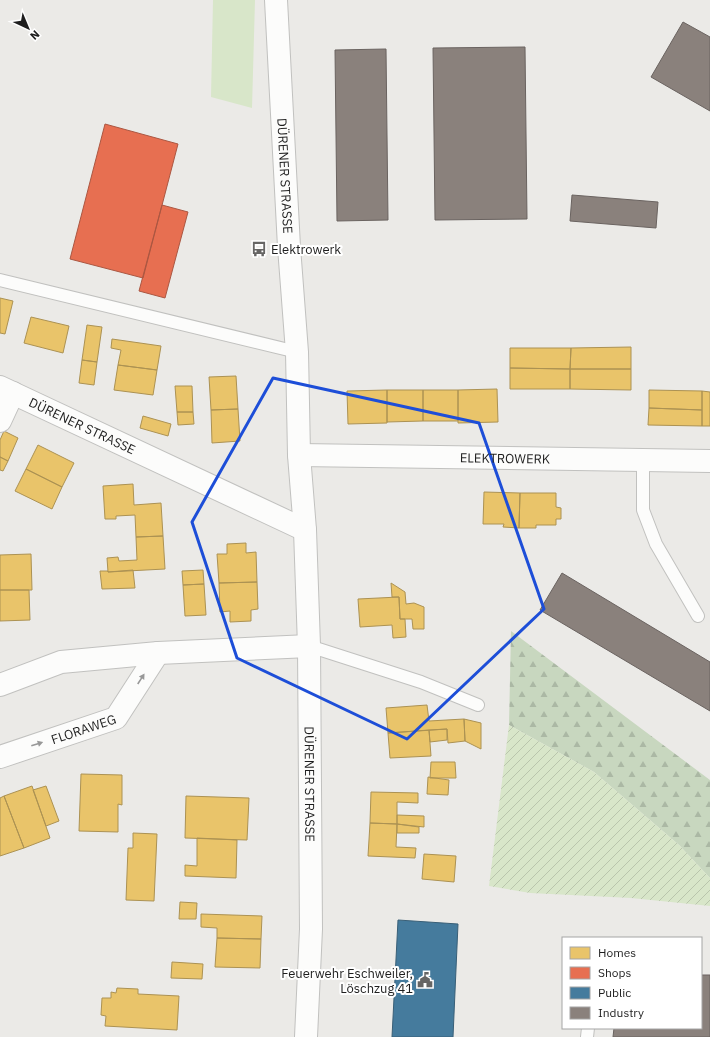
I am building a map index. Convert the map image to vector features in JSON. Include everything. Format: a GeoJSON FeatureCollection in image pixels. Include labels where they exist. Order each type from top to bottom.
{"type":"FeatureCollection","features":[{"type":"Feature","properties":{"kind":"street","name":"DÜRENER STRASSE"},"geometry":{"type":"LineString","coordinates":[[281,0],[289,247],[297,352],[299,455],[305,530],[309,646],[311,929],[306,1037]]}},
{"type":"Feature","properties":{"kind":"street","name":"DÜRENER STRASSE"},"geometry":{"type":"LineString","coordinates":[[0,421],[6,390],[305,530]]}},
{"type":"Feature","properties":{"kind":"street","name":"ELEKTROWERK"},"geometry":{"type":"LineString","coordinates":[[299,455],[710,461]]}},
{"type":"Feature","properties":{"kind":"street"},"geometry":{"type":"LineString","coordinates":[[0,685],[61,662],[158,653],[309,646]]}},
{"type":"Feature","properties":{"kind":"street","name":"FLORAWEG"},"geometry":{"type":"LineString","coordinates":[[0,757],[116,718],[158,653]]}},
{"type":"Feature","properties":{"kind":"lane"},"geometry":{"type":"LineString","coordinates":[[0,280],[297,352]]}},
{"type":"Feature","properties":{"kind":"lane"},"geometry":{"type":"LineString","coordinates":[[643,460],[644,510],[656,544],[698,616]]}},
{"type":"Feature","properties":{"kind":"lane"},"geometry":{"type":"LineString","coordinates":[[309,646],[421,682],[478,704]]}},
{"type":"Feature","properties":{"kind":"highlighted area"},"geometry":{"type":"Polygon","coordinates":[[[273,378],[479,423],[544,609],[407,739],[237,658],[192,522],[273,378]]]}},
{"type":"Feature","properties":{"kind":"green space"},"geometry":{"type":"Polygon","coordinates":[[[213,0],[255,0],[252,108],[211,97],[213,0]]]}},
{"type":"Feature","properties":{"kind":"green space"},"geometry":{"type":"Polygon","coordinates":[[[511,631],[710,780],[710,878],[679,845],[594,772],[509,725],[511,631]]]}},
{"type":"Feature","properties":{"kind":"green space"},"geometry":{"type":"Polygon","coordinates":[[[509,725],[594,772],[679,845],[710,878],[710,906],[631,898],[530,893],[489,886],[509,725]]]}},
{"type":"Feature","properties":{"kind":"building: Homes"},"geometry":{"type":"Polygon","coordinates":[[[0,298],[13,301],[5,334],[0,333],[0,298]]]}},
{"type":"Feature","properties":{"kind":"building: Homes"},"geometry":{"type":"Polygon","coordinates":[[[31,317],[69,326],[63,353],[24,343],[31,317]]]}},
{"type":"Feature","properties":{"kind":"building: Homes"},"geometry":{"type":"Polygon","coordinates":[[[87,325],[102,327],[97,362],[82,360],[87,325]]]}},
{"type":"Feature","properties":{"kind":"building: Homes"},"geometry":{"type":"Polygon","coordinates":[[[112,339],[161,346],[157,370],[118,365],[121,350],[111,348],[112,339]]]}},
{"type":"Feature","properties":{"kind":"building: Homes"},"geometry":{"type":"Polygon","coordinates":[[[631,347],[631,369],[570,369],[571,348],[631,347]]]}},
{"type":"Feature","properties":{"kind":"building: Homes"},"geometry":{"type":"Polygon","coordinates":[[[510,348],[571,348],[570,369],[510,368],[510,348]]]}},
{"type":"Feature","properties":{"kind":"building: Homes"},"geometry":{"type":"Polygon","coordinates":[[[82,360],[97,362],[94,385],[79,383],[82,360]]]}},
{"type":"Feature","properties":{"kind":"building: Homes"},"geometry":{"type":"Polygon","coordinates":[[[118,365],[157,370],[153,395],[114,390],[118,365]]]}},
{"type":"Feature","properties":{"kind":"building: Homes"},"geometry":{"type":"Polygon","coordinates":[[[510,368],[570,369],[570,389],[510,389],[510,368]]]}},
{"type":"Feature","properties":{"kind":"building: Homes"},"geometry":{"type":"Polygon","coordinates":[[[570,369],[631,369],[631,390],[570,389],[570,369]]]}},
{"type":"Feature","properties":{"kind":"building: Homes"},"geometry":{"type":"Polygon","coordinates":[[[236,376],[238,409],[211,410],[209,377],[236,376]]]}},
{"type":"Feature","properties":{"kind":"building: Homes"},"geometry":{"type":"Polygon","coordinates":[[[175,386],[192,386],[193,412],[177,412],[175,386]]]}},
{"type":"Feature","properties":{"kind":"building: Homes"},"geometry":{"type":"Polygon","coordinates":[[[497,389],[498,422],[458,423],[458,390],[497,389]]]}},
{"type":"Feature","properties":{"kind":"building: Homes"},"geometry":{"type":"Polygon","coordinates":[[[387,390],[387,423],[348,424],[347,391],[387,390]]]}},
{"type":"Feature","properties":{"kind":"building: Homes"},"geometry":{"type":"Polygon","coordinates":[[[387,390],[423,390],[423,421],[387,422],[387,390]]]}},
{"type":"Feature","properties":{"kind":"building: Homes"},"geometry":{"type":"Polygon","coordinates":[[[423,390],[458,390],[458,421],[423,421],[423,390]]]}},
{"type":"Feature","properties":{"kind":"building: Homes"},"geometry":{"type":"Polygon","coordinates":[[[649,390],[702,391],[702,410],[649,408],[649,390]]]}},
{"type":"Feature","properties":{"kind":"building: Homes"},"geometry":{"type":"Polygon","coordinates":[[[702,391],[710,392],[710,426],[702,426],[702,391]]]}},
{"type":"Feature","properties":{"kind":"building: Homes"},"geometry":{"type":"Polygon","coordinates":[[[649,408],[702,410],[702,426],[648,425],[649,408]]]}},
{"type":"Feature","properties":{"kind":"building: Homes"},"geometry":{"type":"Polygon","coordinates":[[[238,409],[240,441],[212,443],[211,410],[238,409]]]}},
{"type":"Feature","properties":{"kind":"building: Homes"},"geometry":{"type":"Polygon","coordinates":[[[177,412],[193,412],[194,424],[178,425],[177,412]]]}},
{"type":"Feature","properties":{"kind":"building: Homes"},"geometry":{"type":"Polygon","coordinates":[[[143,416],[171,424],[168,436],[140,428],[143,416]]]}},
{"type":"Feature","properties":{"kind":"building: Homes"},"geometry":{"type":"Polygon","coordinates":[[[4,431],[18,438],[8,461],[0,457],[0,440],[4,431]]]}},
{"type":"Feature","properties":{"kind":"building: Homes"},"geometry":{"type":"Polygon","coordinates":[[[38,445],[74,463],[62,487],[26,469],[38,445]]]}},
{"type":"Feature","properties":{"kind":"building: Homes"},"geometry":{"type":"Polygon","coordinates":[[[0,457],[8,461],[3,471],[0,470],[0,457]]]}},
{"type":"Feature","properties":{"kind":"building: Homes"},"geometry":{"type":"Polygon","coordinates":[[[26,469],[62,487],[52,509],[15,491],[26,469]]]}},
{"type":"Feature","properties":{"kind":"building: Homes"},"geometry":{"type":"Polygon","coordinates":[[[133,484],[134,505],[161,503],[163,536],[136,537],[135,515],[116,516],[116,519],[105,519],[103,486],[133,484]]]}},
{"type":"Feature","properties":{"kind":"building: Homes"},"geometry":{"type":"Polygon","coordinates":[[[484,492],[520,493],[519,528],[503,527],[504,524],[483,524],[484,492]]]}},
{"type":"Feature","properties":{"kind":"building: Homes"},"geometry":{"type":"Polygon","coordinates":[[[520,493],[556,493],[556,507],[561,508],[561,519],[556,519],[556,525],[536,525],[536,528],[519,528],[520,493]]]}},
{"type":"Feature","properties":{"kind":"building: Homes"},"geometry":{"type":"Polygon","coordinates":[[[163,536],[165,569],[108,572],[107,558],[118,557],[119,561],[137,560],[136,537],[163,536]]]}},
{"type":"Feature","properties":{"kind":"building: Homes"},"geometry":{"type":"Polygon","coordinates":[[[246,543],[246,553],[256,552],[257,582],[219,583],[217,554],[227,554],[227,544],[246,543]]]}},
{"type":"Feature","properties":{"kind":"building: Homes"},"geometry":{"type":"Polygon","coordinates":[[[31,554],[32,590],[0,590],[0,555],[31,554]]]}},
{"type":"Feature","properties":{"kind":"building: Homes"},"geometry":{"type":"Polygon","coordinates":[[[133,570],[135,588],[102,589],[100,571],[108,572],[133,570]]]}},
{"type":"Feature","properties":{"kind":"building: Homes"},"geometry":{"type":"Polygon","coordinates":[[[203,570],[204,584],[183,585],[182,571],[203,570]]]}},
{"type":"Feature","properties":{"kind":"building: Homes"},"geometry":{"type":"Polygon","coordinates":[[[257,582],[258,609],[251,610],[251,621],[230,622],[230,611],[220,612],[219,583],[257,582]]]}},
{"type":"Feature","properties":{"kind":"building: Homes"},"geometry":{"type":"Polygon","coordinates":[[[391,583],[405,592],[406,604],[414,603],[424,607],[424,629],[413,629],[412,619],[400,619],[399,597],[392,597],[391,583]]]}},
{"type":"Feature","properties":{"kind":"building: Homes"},"geometry":{"type":"Polygon","coordinates":[[[204,584],[206,615],[185,616],[183,585],[204,584]]]}},
{"type":"Feature","properties":{"kind":"building: Homes"},"geometry":{"type":"Polygon","coordinates":[[[0,590],[29,590],[30,620],[0,621],[0,590]]]}},
{"type":"Feature","properties":{"kind":"building: Homes"},"geometry":{"type":"Polygon","coordinates":[[[399,597],[400,619],[405,619],[406,637],[393,638],[392,625],[360,627],[358,599],[399,597]]]}},
{"type":"Feature","properties":{"kind":"building: Homes"},"geometry":{"type":"Polygon","coordinates":[[[427,705],[429,721],[464,719],[465,741],[448,743],[447,729],[388,733],[386,708],[427,705]]]}},
{"type":"Feature","properties":{"kind":"building: Homes"},"geometry":{"type":"Polygon","coordinates":[[[464,719],[481,723],[481,749],[465,741],[464,719]]]}},
{"type":"Feature","properties":{"kind":"building: Homes"},"geometry":{"type":"Polygon","coordinates":[[[447,729],[447,740],[430,742],[429,730],[447,729]]]}},
{"type":"Feature","properties":{"kind":"building: Homes"},"geometry":{"type":"Polygon","coordinates":[[[429,730],[431,756],[390,758],[388,733],[429,730]]]}},
{"type":"Feature","properties":{"kind":"building: Homes"},"geometry":{"type":"Polygon","coordinates":[[[431,762],[455,762],[456,778],[430,778],[431,762]]]}},
{"type":"Feature","properties":{"kind":"building: Homes"},"geometry":{"type":"Polygon","coordinates":[[[81,774],[122,775],[122,805],[118,804],[118,832],[79,831],[81,774]]]}},
{"type":"Feature","properties":{"kind":"building: Homes"},"geometry":{"type":"Polygon","coordinates":[[[428,777],[449,780],[448,795],[427,794],[428,777]]]}},
{"type":"Feature","properties":{"kind":"building: Homes"},"geometry":{"type":"Polygon","coordinates":[[[32,786],[50,838],[24,848],[4,796],[32,786]]]}},
{"type":"Feature","properties":{"kind":"building: Homes"},"geometry":{"type":"Polygon","coordinates":[[[46,786],[59,821],[46,826],[33,790],[46,786]]]}},
{"type":"Feature","properties":{"kind":"building: Homes"},"geometry":{"type":"Polygon","coordinates":[[[371,792],[418,793],[418,803],[397,802],[397,824],[370,823],[371,792]]]}},
{"type":"Feature","properties":{"kind":"building: Homes"},"geometry":{"type":"Polygon","coordinates":[[[4,796],[24,848],[0,856],[0,798],[4,796]]]}},
{"type":"Feature","properties":{"kind":"building: Homes"},"geometry":{"type":"Polygon","coordinates":[[[186,796],[249,798],[247,840],[185,838],[186,796]]]}},
{"type":"Feature","properties":{"kind":"building: Homes"},"geometry":{"type":"Polygon","coordinates":[[[397,815],[424,816],[424,827],[397,824],[397,815]]]}},
{"type":"Feature","properties":{"kind":"building: Homes"},"geometry":{"type":"Polygon","coordinates":[[[370,823],[397,824],[396,847],[416,848],[415,858],[368,856],[370,823]]]}},
{"type":"Feature","properties":{"kind":"building: Homes"},"geometry":{"type":"Polygon","coordinates":[[[397,824],[419,827],[419,833],[397,833],[397,824]]]}},
{"type":"Feature","properties":{"kind":"building: Homes"},"geometry":{"type":"Polygon","coordinates":[[[133,833],[157,834],[154,901],[126,900],[128,848],[133,848],[133,833]]]}},
{"type":"Feature","properties":{"kind":"building: Homes"},"geometry":{"type":"Polygon","coordinates":[[[197,838],[237,840],[236,878],[185,876],[185,865],[197,866],[197,838]]]}},
{"type":"Feature","properties":{"kind":"building: Homes"},"geometry":{"type":"Polygon","coordinates":[[[424,854],[456,856],[454,882],[422,879],[424,854]]]}},
{"type":"Feature","properties":{"kind":"building: Homes"},"geometry":{"type":"Polygon","coordinates":[[[180,902],[197,903],[196,919],[179,919],[180,902]]]}},
{"type":"Feature","properties":{"kind":"building: Homes"},"geometry":{"type":"Polygon","coordinates":[[[201,914],[262,916],[261,939],[217,938],[217,928],[201,927],[201,914]]]}},
{"type":"Feature","properties":{"kind":"building: Homes"},"geometry":{"type":"Polygon","coordinates":[[[217,938],[261,939],[260,968],[215,967],[217,938]]]}},
{"type":"Feature","properties":{"kind":"building: Homes"},"geometry":{"type":"Polygon","coordinates":[[[172,962],[203,964],[202,979],[171,978],[172,962]]]}},
{"type":"Feature","properties":{"kind":"building: Homes"},"geometry":{"type":"Polygon","coordinates":[[[117,988],[138,989],[138,994],[179,996],[177,1030],[105,1026],[106,1016],[101,1015],[102,998],[111,998],[111,992],[116,993],[117,988]]]}},
{"type":"Feature","properties":{"kind":"building: Shops"},"geometry":{"type":"Polygon","coordinates":[[[105,124],[178,144],[143,278],[70,259],[105,124]]]}},
{"type":"Feature","properties":{"kind":"building: Shops"},"geometry":{"type":"Polygon","coordinates":[[[162,205],[188,212],[165,298],[139,291],[162,205]]]}},
{"type":"Feature","properties":{"kind":"building: Public","name":"Feuerwehr Eschweiler, Löschzug 41"},"geometry":{"type":"Polygon","coordinates":[[[398,920],[458,924],[453,1037],[392,1037],[398,920]]]}},
{"type":"Feature","properties":{"kind":"building: Industry"},"geometry":{"type":"Polygon","coordinates":[[[683,22],[710,37],[710,111],[651,77],[683,22]]]}},
{"type":"Feature","properties":{"kind":"building: Industry"},"geometry":{"type":"Polygon","coordinates":[[[525,47],[527,219],[435,220],[433,48],[525,47]]]}},
{"type":"Feature","properties":{"kind":"building: Industry"},"geometry":{"type":"Polygon","coordinates":[[[386,49],[388,220],[337,221],[335,50],[386,49]]]}},
{"type":"Feature","properties":{"kind":"building: Industry"},"geometry":{"type":"Polygon","coordinates":[[[572,195],[658,202],[656,228],[570,221],[572,195]]]}},
{"type":"Feature","properties":{"kind":"building: Industry"},"geometry":{"type":"Polygon","coordinates":[[[562,573],[710,662],[710,711],[540,610],[562,573]]]}},
{"type":"Feature","properties":{"kind":"building: Industry"},"geometry":{"type":"Polygon","coordinates":[[[702,975],[710,975],[710,1037],[613,1037],[614,1029],[702,1029],[702,975]]]}},
{"type":"Feature","properties":{"kind":"place","name":"Elektrowerk"},"geometry":{"type":"Point","coordinates":[259,249]}},
{"type":"Feature","properties":{"kind":"place","name":"Feuerwehr Eschweiler, Löschzug 41"},"geometry":{"type":"Point","coordinates":[425,980]}}]}
